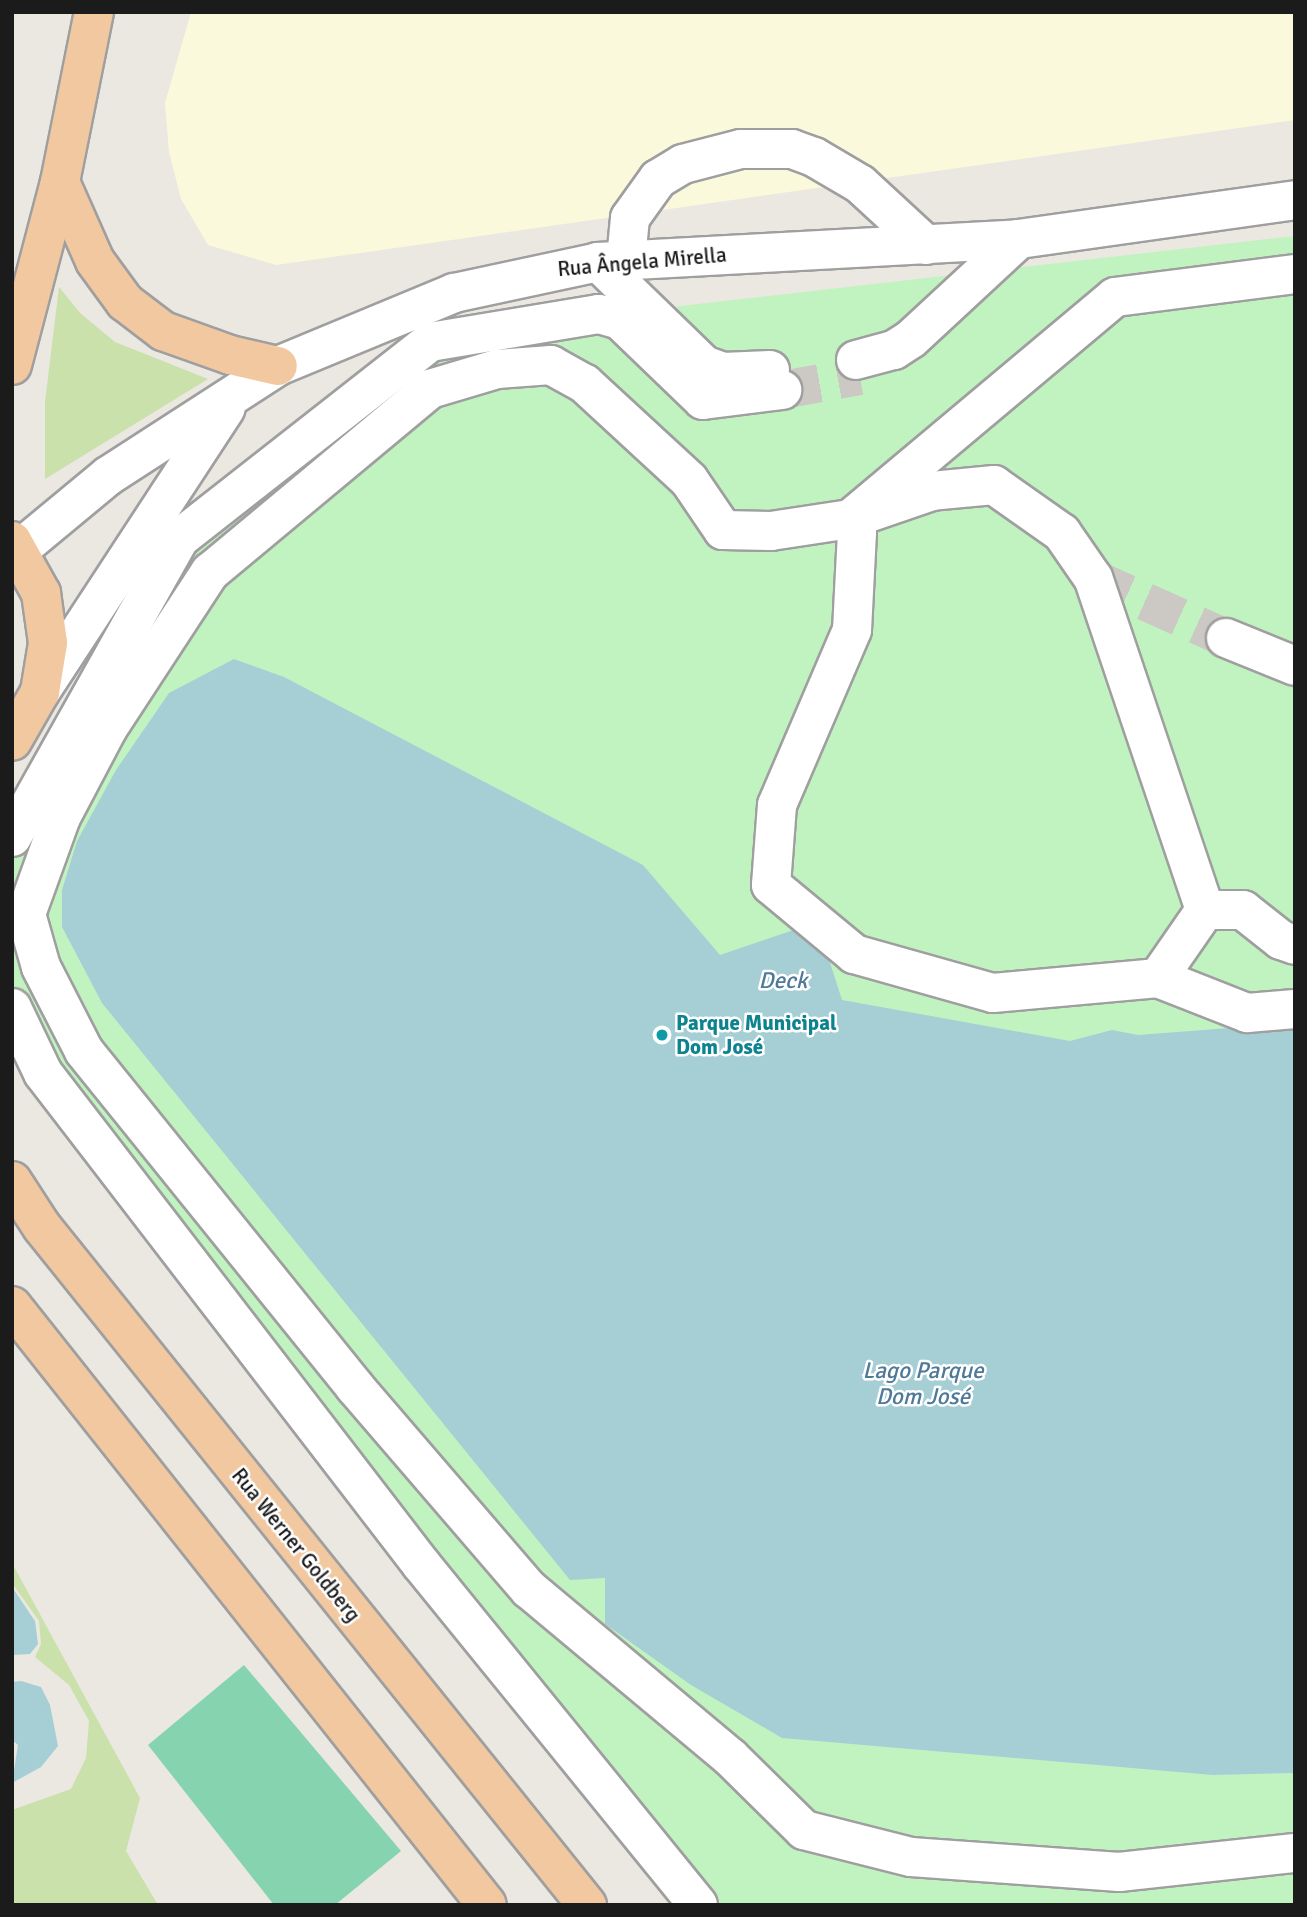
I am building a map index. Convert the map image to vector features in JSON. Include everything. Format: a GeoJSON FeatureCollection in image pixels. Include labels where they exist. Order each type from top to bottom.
{"type":"FeatureCollection","features":[{"type":"Feature","properties":{"kind":"main road"},"geometry":{"type":"LineString","coordinates":[[12,365],[60,182],[94,12]]}},
{"type":"Feature","properties":{"kind":"main road"},"geometry":{"type":"LineString","coordinates":[[60,182],[95,261],[125,302],[163,331],[230,355],[278,366]]}},
{"type":"Feature","properties":{"kind":"main road"},"geometry":{"type":"LineString","coordinates":[[12,741],[40,692],[48,643],[41,593],[16,545]]}},
{"type":"Feature","properties":{"kind":"main road","name":"Rua Werner Goldberg"},"geometry":{"type":"LineString","coordinates":[[12,1181],[42,1227],[587,1905]]}},
{"type":"Feature","properties":{"kind":"main road"},"geometry":{"type":"LineString","coordinates":[[12,1306],[487,1905]]}},
{"type":"Feature","properties":{"kind":"street"},"geometry":{"type":"LineString","coordinates":[[12,837],[180,538],[430,342],[599,314],[620,320],[702,400],[781,380],[723,372],[704,365],[612,260],[630,218],[658,178],[683,164],[741,149],[792,149],[814,157],[860,184],[926,245]]}},
{"type":"Feature","properties":{"kind":"street","name":"Rua Ângela Mirella"},"geometry":{"type":"LineString","coordinates":[[16,545],[108,476],[278,366],[454,293],[612,260],[1019,239],[1295,200]]}},
{"type":"Feature","properties":{"kind":"street"},"geometry":{"type":"LineString","coordinates":[[856,360],[894,350],[911,339],[1019,239]]}},
{"type":"Feature","properties":{"kind":"street"},"geometry":{"type":"LineString","coordinates":[[850,519],[1115,297],[1295,274]]}},
{"type":"Feature","properties":{"kind":"street"},"geometry":{"type":"LineString","coordinates":[[1205,910],[1093,578],[1062,533],[993,485],[932,491],[850,519],[771,531],[723,530],[690,480],[585,384],[551,365],[497,369],[430,388],[211,572],[108,728],[61,817],[26,914],[40,967],[84,1051],[355,1387],[529,1589],[730,1757],[804,1830],[911,1857],[1119,1871],[1295,1853]]}},
{"type":"Feature","properties":{"kind":"street"},"geometry":{"type":"LineString","coordinates":[[40,692],[235,395]]}},
{"type":"Feature","properties":{"kind":"street"},"geometry":{"type":"LineString","coordinates":[[850,519],[857,532],[852,630],[777,806],[771,885],[854,954],[993,993],[1158,978],[1247,1013],[1295,1009]]}},
{"type":"Feature","properties":{"kind":"street"},"geometry":{"type":"LineString","coordinates":[[1227,638],[1295,667]]}},
{"type":"Feature","properties":{"kind":"street"},"geometry":{"type":"LineString","coordinates":[[1205,910],[1243,909],[1281,940],[1295,945]]}},
{"type":"Feature","properties":{"kind":"street"},"geometry":{"type":"LineString","coordinates":[[1158,978],[1205,910]]}},
{"type":"Feature","properties":{"kind":"street"},"geometry":{"type":"LineString","coordinates":[[12,1008],[43,1073],[421,1564],[698,1905]]}},
{"type":"Feature","properties":{"kind":"shaded area"},"geometry":{"type":"Polygon","coordinates":[[[191,12],[1295,12],[1295,120],[276,265],[208,245],[181,199],[169,152],[165,103],[191,12]]]}},
{"type":"Feature","properties":{"kind":"green space","name":"Parque Municipal Dom José"},"geometry":{"type":"Polygon","coordinates":[[[1295,236],[1295,1905],[704,1905],[425,1562],[12,999],[12,845],[182,540],[432,345],[628,312],[1295,236]]]}},
{"type":"Feature","properties":{"kind":"green space"},"geometry":{"type":"Polygon","coordinates":[[[59,287],[80,313],[115,342],[208,379],[45,479],[45,402],[59,287]]]}},
{"type":"Feature","properties":{"kind":"green space"},"geometry":{"type":"Polygon","coordinates":[[[12,1563],[140,1798],[126,1851],[158,1905],[12,1905],[12,1810],[71,1789],[86,1758],[89,1721],[69,1685],[35,1657],[41,1644],[39,1621],[12,1583],[12,1563]]]}},
{"type":"Feature","properties":{"kind":"green space"},"geometry":{"type":"Polygon","coordinates":[[[244,1665],[401,1851],[335,1905],[274,1905],[148,1745],[244,1665]]]}},
{"type":"Feature","properties":{"kind":"water","name":"Lago Parque Dom José"},"geometry":{"type":"Polygon","coordinates":[[[234,659],[284,677],[643,865],[720,955],[817,922],[842,1000],[1070,1041],[1112,1030],[1138,1035],[1295,1023],[1295,1773],[1213,1775],[782,1738],[691,1685],[605,1624],[605,1578],[570,1580],[102,1003],[62,927],[62,890],[77,841],[116,770],[169,693],[234,659]]]}},
{"type":"Feature","properties":{"kind":"water"},"geometry":{"type":"Polygon","coordinates":[[[12,1587],[35,1621],[38,1644],[30,1654],[12,1655],[12,1587]]]}},
{"type":"Feature","properties":{"kind":"water"},"geometry":{"type":"Polygon","coordinates":[[[21,1681],[41,1687],[50,1705],[58,1746],[41,1767],[12,1783],[18,1745],[12,1740],[12,1682],[21,1681]]]}},
{"type":"Feature","properties":{"kind":"tunnel"},"geometry":{"type":"LineString","coordinates":[[782,390],[860,376]]}},
{"type":"Feature","properties":{"kind":"tunnel"},"geometry":{"type":"LineString","coordinates":[[1093,578],[1226,638]]}},
{"type":"Feature","properties":{"kind":"place","name":"Parque Municipal Dom José"},"geometry":{"type":"Point","coordinates":[662,1035]}},
{"type":"Feature","properties":{"kind":"water label","name":"Deck"},"geometry":{"type":"Point","coordinates":[783,981]}}]}
